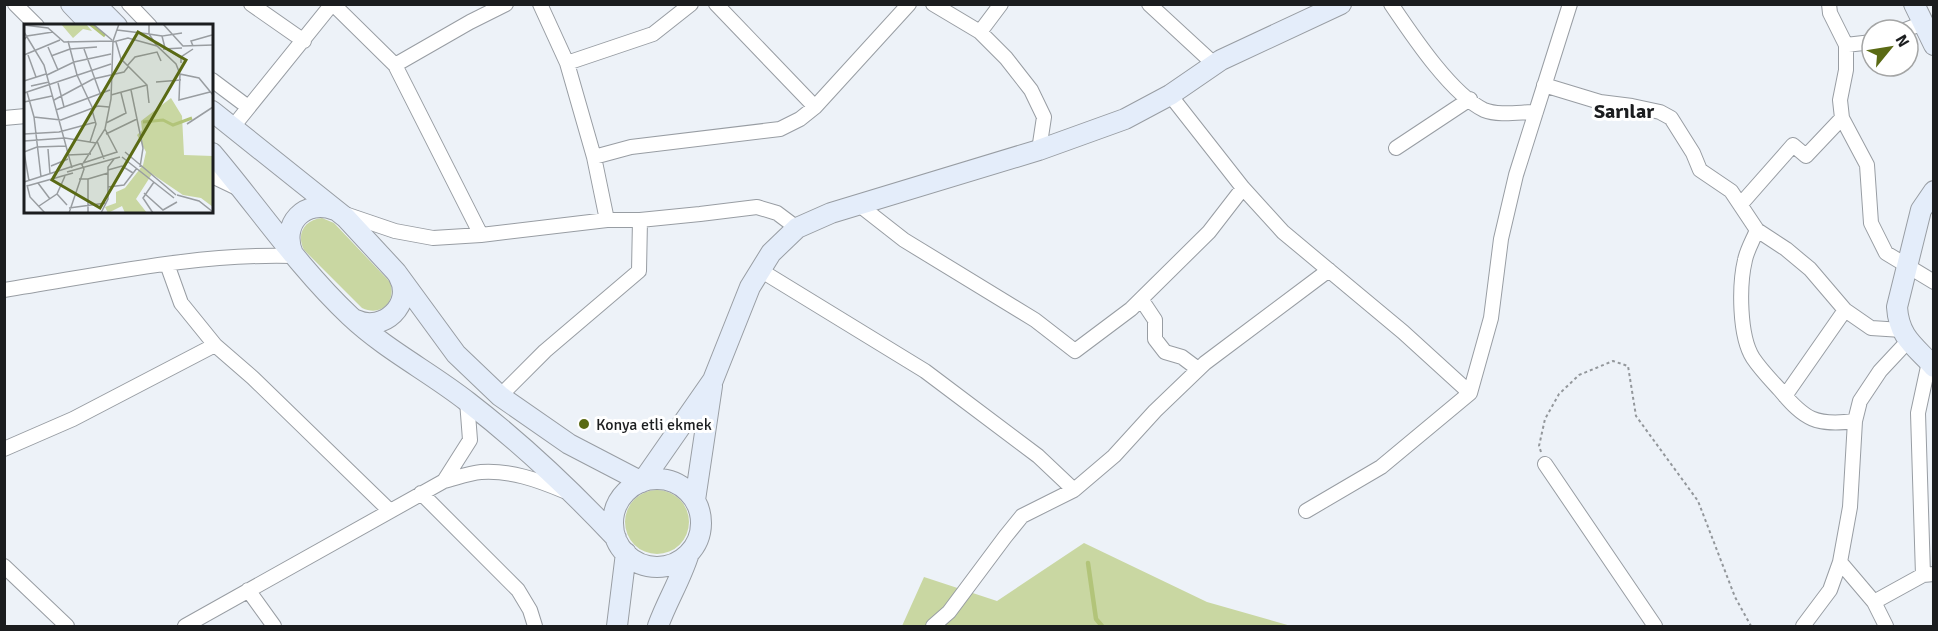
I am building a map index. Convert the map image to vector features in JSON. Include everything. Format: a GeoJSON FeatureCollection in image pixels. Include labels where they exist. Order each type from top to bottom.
{"type":"FeatureCollection","features":[{"type":"Feature","properties":{"kind":"street"},"geometry":{"type":"LineString","coordinates":[[15,4],[35,24]]}},
{"type":"Feature","properties":{"kind":"street"},"geometry":{"type":"LineString","coordinates":[[70,4],[90,24]]}},
{"type":"Feature","properties":{"kind":"street"},"geometry":{"type":"LineString","coordinates":[[95,4],[115,24]]}},
{"type":"Feature","properties":{"kind":"street"},"geometry":{"type":"LineString","coordinates":[[129,4],[148,24]]}},
{"type":"Feature","properties":{"kind":"street"},"geometry":{"type":"LineString","coordinates":[[251,4],[304,41]]}},
{"type":"Feature","properties":{"kind":"street"},"geometry":{"type":"LineString","coordinates":[[232,128],[333,4],[395,65],[481,235]]}},
{"type":"Feature","properties":{"kind":"street"},"geometry":{"type":"LineString","coordinates":[[395,65],[506,4]]}},
{"type":"Feature","properties":{"kind":"street"},"geometry":{"type":"LineString","coordinates":[[540,4],[567,63],[594,157],[607,220]]}},
{"type":"Feature","properties":{"kind":"street"},"geometry":{"type":"LineString","coordinates":[[567,63],[654,34],[691,4]]}},
{"type":"Feature","properties":{"kind":"street"},"geometry":{"type":"LineString","coordinates":[[716,4],[815,107]]}},
{"type":"Feature","properties":{"kind":"street"},"geometry":{"type":"LineString","coordinates":[[594,157],[631,147],[780,129],[800,119],[815,107],[909,4]]}},
{"type":"Feature","properties":{"kind":"street"},"geometry":{"type":"LineString","coordinates":[[933,4],[980,32],[1006,58],[1031,90],[1044,117],[1039,150]]}},
{"type":"Feature","properties":{"kind":"street"},"geometry":{"type":"LineString","coordinates":[[980,32],[1001,4]]}},
{"type":"Feature","properties":{"kind":"street"},"geometry":{"type":"LineString","coordinates":[[1149,4],[1214,64]]}},
{"type":"Feature","properties":{"kind":"street"},"geometry":{"type":"LineString","coordinates":[[695,500],[713,381],[750,287],[771,253],[797,228],[858,204],[1039,150],[1125,119],[1170,95],[1214,64],[1341,4]]}},
{"type":"Feature","properties":{"kind":"street"},"geometry":{"type":"LineString","coordinates":[[1391,4],[1443,75],[1470,99],[1485,110],[1500,113],[1536,112]]}},
{"type":"Feature","properties":{"kind":"street"},"geometry":{"type":"LineString","coordinates":[[1306,511],[1381,467],[1470,393],[1491,318],[1501,239],[1516,175],[1570,4]]}},
{"type":"Feature","properties":{"kind":"street"},"geometry":{"type":"LineString","coordinates":[[1829,4],[1830,13],[1846,45],[1846,70],[1840,100],[1842,118],[1867,165],[1871,223],[1886,253],[1934,282]]}},
{"type":"Feature","properties":{"kind":"street"},"geometry":{"type":"LineString","coordinates":[[1920,32],[1934,45]]}},
{"type":"Feature","properties":{"kind":"street"},"geometry":{"type":"LineString","coordinates":[[1846,45],[1860,43]]}},
{"type":"Feature","properties":{"kind":"street"},"geometry":{"type":"LineString","coordinates":[[213,81],[248,107]]}},
{"type":"Feature","properties":{"kind":"street"},"geometry":{"type":"LineString","coordinates":[[1544,84],[1600,102],[1660,112],[1671,118],[1693,153],[1700,170],[1731,191],[1756,230],[1786,249],[1810,270],[1845,310],[1871,328],[1905,335]]}},
{"type":"Feature","properties":{"kind":"street"},"geometry":{"type":"LineString","coordinates":[[1170,95],[1243,188],[1283,232],[1470,393]]}},
{"type":"Feature","properties":{"kind":"street"},"geometry":{"type":"LineString","coordinates":[[1396,148],[1470,99]]}},
{"type":"Feature","properties":{"kind":"street"},"geometry":{"type":"LineString","coordinates":[[213,112],[338,211],[396,272],[456,354],[500,396],[568,444],[642,482],[657,479],[672,482],[685,489],[695,500],[700,514],[701,528],[697,542],[689,553],[678,562],[664,567],[637,562],[587,507],[515,440],[467,401],[351,317],[294,256],[286,232],[246,193],[213,154]]}},
{"type":"Feature","properties":{"kind":"street"},"geometry":{"type":"LineString","coordinates":[[4,118],[24,116]]}},
{"type":"Feature","properties":{"kind":"street"},"geometry":{"type":"LineString","coordinates":[[1741,204],[1793,145],[1806,156],[1842,118]]}},
{"type":"Feature","properties":{"kind":"street"},"geometry":{"type":"LineString","coordinates":[[213,176],[246,193]]}},
{"type":"Feature","properties":{"kind":"street"},"geometry":{"type":"LineString","coordinates":[[858,204],[904,240],[1035,320],[1075,351],[1141,299],[1209,232],[1243,188]]}},
{"type":"Feature","properties":{"kind":"street"},"geometry":{"type":"LineString","coordinates":[[1874,602],[1928,575],[1918,413],[1932,362],[1905,335],[1898,322],[1897,307],[1921,210],[1934,191]]}},
{"type":"Feature","properties":{"kind":"street"},"geometry":{"type":"LineString","coordinates":[[255,255],[269,248],[286,232],[298,216],[317,207],[328,207],[395,231],[433,238],[757,207],[777,213],[797,228]]}},
{"type":"Feature","properties":{"kind":"street"},"geometry":{"type":"LineString","coordinates":[[500,396],[544,351],[639,271],[640,220]]}},
{"type":"Feature","properties":{"kind":"street"},"geometry":{"type":"LineString","coordinates":[[1756,230],[1745,260],[1742,302],[1743,332],[1753,357],[1799,411],[1815,420],[1832,424],[1854,421]]}},
{"type":"Feature","properties":{"kind":"street"},"geometry":{"type":"LineString","coordinates":[[4,290],[166,264],[255,255],[294,256]]}},
{"type":"Feature","properties":{"kind":"street"},"geometry":{"type":"LineString","coordinates":[[166,264],[181,303],[214,345],[253,378],[389,510]]}},
{"type":"Feature","properties":{"kind":"street"},"geometry":{"type":"LineString","coordinates":[[760,270],[925,371],[1038,456],[1074,490]]}},
{"type":"Feature","properties":{"kind":"street"},"geometry":{"type":"LineString","coordinates":[[933,627],[949,612],[1022,516],[1074,490],[1114,456],[1198,369],[1329,270]]}},
{"type":"Feature","properties":{"kind":"street"},"geometry":{"type":"LineString","coordinates":[[351,317],[360,322],[380,323],[397,311],[402,301],[403,291],[396,272]]}},
{"type":"Feature","properties":{"kind":"street"},"geometry":{"type":"LineString","coordinates":[[1141,299],[1155,320],[1155,339],[1165,352],[1182,357],[1198,369]]}},
{"type":"Feature","properties":{"kind":"street"},"geometry":{"type":"LineString","coordinates":[[1785,396],[1845,310]]}},
{"type":"Feature","properties":{"kind":"street"},"geometry":{"type":"LineString","coordinates":[[1803,627],[1830,590],[1840,562],[1851,507],[1854,421],[1860,401],[1905,335]]}},
{"type":"Feature","properties":{"kind":"street"},"geometry":{"type":"LineString","coordinates":[[4,449],[73,418],[214,345]]}},
{"type":"Feature","properties":{"kind":"street"},"geometry":{"type":"LineString","coordinates":[[617,627],[621,546],[614,524],[615,511],[626,493],[642,482],[713,381]]}},
{"type":"Feature","properties":{"kind":"street"},"geometry":{"type":"LineString","coordinates":[[444,480],[470,440],[467,401]]}},
{"type":"Feature","properties":{"kind":"street"},"geometry":{"type":"LineString","coordinates":[[1545,464],[1655,627]]}},
{"type":"Feature","properties":{"kind":"street"},"geometry":{"type":"LineString","coordinates":[[185,627],[444,480],[480,472],[501,473],[536,479],[572,494]]}},
{"type":"Feature","properties":{"kind":"street"},"geometry":{"type":"LineString","coordinates":[[421,493],[518,590],[530,610],[535,627]]}},
{"type":"Feature","properties":{"kind":"street"},"geometry":{"type":"LineString","coordinates":[[657,627],[682,577],[689,553]]}},
{"type":"Feature","properties":{"kind":"street"},"geometry":{"type":"LineString","coordinates":[[1840,562],[1874,602],[1886,627]]}},
{"type":"Feature","properties":{"kind":"street"},"geometry":{"type":"LineString","coordinates":[[4,566],[67,627]]}},
{"type":"Feature","properties":{"kind":"street"},"geometry":{"type":"LineString","coordinates":[[248,590],[274,627]]}},
{"type":"Feature","properties":{"kind":"path"},"geometry":{"type":"LineString","coordinates":[[1545,464],[1539,446],[1545,419],[1559,394],[1579,375],[1613,361],[1628,366],[1636,416],[1698,501],[1735,597],[1751,627]]}},
{"type":"Feature","properties":{"kind":"green space"},"geometry":{"type":"Polygon","coordinates":[[[322,218],[334,223],[390,282],[391,296],[386,306],[375,311],[362,308],[304,250],[301,239],[303,229],[310,222],[322,218]]]}},
{"type":"Feature","properties":{"kind":"green space"},"geometry":{"type":"Polygon","coordinates":[[[657,490],[680,499],[689,522],[680,545],[657,554],[634,545],[625,522],[634,499],[657,490]]]}},
{"type":"Feature","properties":{"kind":"green space"},"geometry":{"type":"Polygon","coordinates":[[[1084,543],[1207,602],[1291,626],[902,626],[924,577],[997,601],[1084,543]]]}},
{"type":"Feature","properties":{"kind":"waterway"},"geometry":{"type":"LineString","coordinates":[[1088,563],[1096,619],[1102,626]]}},
{"type":"Feature","properties":{"kind":"place","name":"Konya etli ekmek"},"geometry":{"type":"Point","coordinates":[584,424]}},
{"type":"Feature","properties":{"kind":"district","name":"Sarılar"},"geometry":{"type":"Point","coordinates":[1624,111]}}]}
